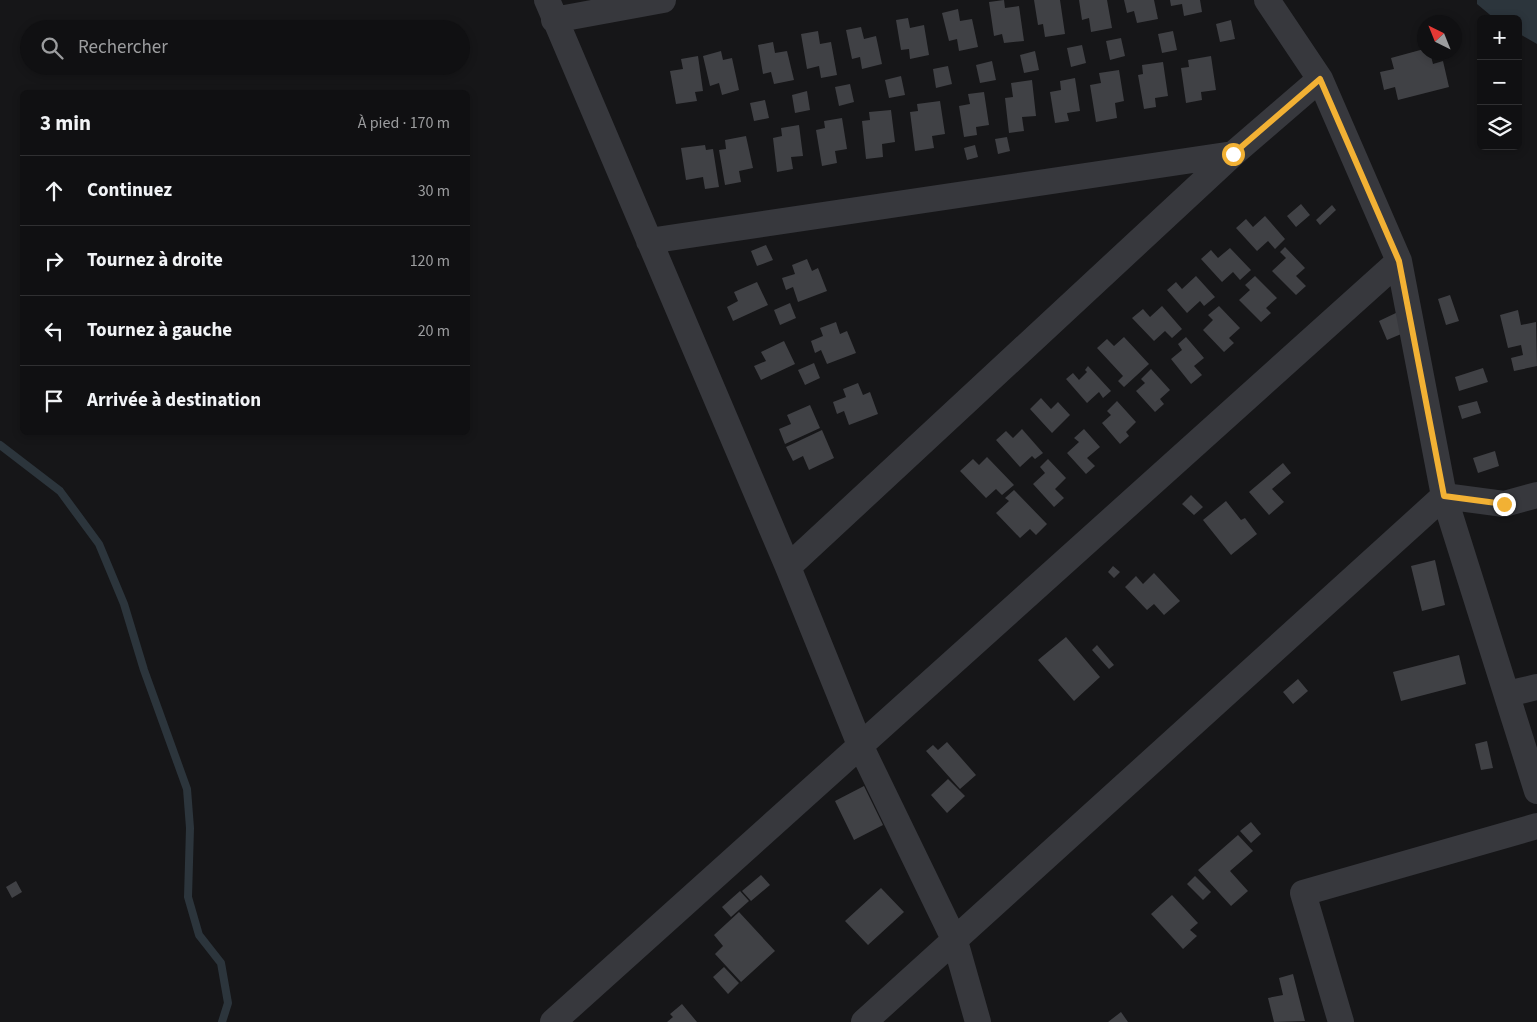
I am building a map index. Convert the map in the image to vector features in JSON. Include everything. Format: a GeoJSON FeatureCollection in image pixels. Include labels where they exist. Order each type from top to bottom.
{"type":"FeatureCollection","features":[{"type":"Feature","properties":{"kind":"street"},"geometry":{"type":"LineString","coordinates":[[663,0],[551,10],[788,567],[860,745],[955,941],[978,1022]]}},
{"type":"Feature","properties":{"kind":"street"},"geometry":{"type":"LineString","coordinates":[[1267,0],[1320,79],[1399,261],[1444,496],[1537,791]]}},
{"type":"Feature","properties":{"kind":"street"},"geometry":{"type":"LineString","coordinates":[[788,567],[1233,154],[1320,79]]}},
{"type":"Feature","properties":{"kind":"street"},"geometry":{"type":"LineString","coordinates":[[648,241],[1233,154]]}},
{"type":"Feature","properties":{"kind":"street"},"geometry":{"type":"LineString","coordinates":[[553,1022],[1399,261]]}},
{"type":"Feature","properties":{"kind":"street"},"geometry":{"type":"LineString","coordinates":[[864,1022],[1444,496],[1504,504],[1537,495]]}},
{"type":"Feature","properties":{"kind":"street"},"geometry":{"type":"LineString","coordinates":[[1507,694],[1537,687]]}},
{"type":"Feature","properties":{"kind":"street"},"geometry":{"type":"LineString","coordinates":[[1341,1022],[1303,894],[1537,826]]}},
{"type":"Feature","properties":{"kind":"shaded area"},"geometry":{"type":"Polygon","coordinates":[[[1477,0],[1537,0],[1537,44],[1522,35],[1522,15],[1490,15],[1477,4],[1477,0]]]}},
{"type":"Feature","properties":{"kind":"building"},"geometry":{"type":"Polygon","coordinates":[[[1004,0],[1005,8],[1019,6],[1024,41],[1004,43],[1002,34],[994,36],[989,2],[1004,0]]]}},
{"type":"Feature","properties":{"kind":"building"},"geometry":{"type":"Polygon","coordinates":[[[1034,0],[1060,0],[1065,34],[1045,37],[1043,24],[1038,25],[1034,0]]]}},
{"type":"Feature","properties":{"kind":"building"},"geometry":{"type":"Polygon","coordinates":[[[1079,0],[1107,0],[1112,28],[1091,32],[1089,18],[1082,20],[1079,0]]]}},
{"type":"Feature","properties":{"kind":"building"},"geometry":{"type":"Polygon","coordinates":[[[1124,0],[1154,0],[1158,19],[1137,23],[1134,11],[1127,13],[1124,0]]]}},
{"type":"Feature","properties":{"kind":"building"},"geometry":{"type":"Polygon","coordinates":[[[1170,0],[1200,0],[1202,12],[1184,16],[1182,4],[1171,6],[1170,0]]]}},
{"type":"Feature","properties":{"kind":"building"},"geometry":{"type":"Polygon","coordinates":[[[958,9],[960,21],[972,19],[978,47],[959,51],[957,39],[949,41],[942,13],[958,9]]]}},
{"type":"Feature","properties":{"kind":"building"},"geometry":{"type":"Polygon","coordinates":[[[908,18],[910,28],[924,25],[929,55],[910,59],[909,49],[901,50],[896,20],[908,18]]]}},
{"type":"Feature","properties":{"kind":"building"},"geometry":{"type":"Polygon","coordinates":[[[1231,20],[1235,39],[1220,42],[1216,24],[1231,20]]]}},
{"type":"Feature","properties":{"kind":"building"},"geometry":{"type":"Polygon","coordinates":[[[861,27],[864,39],[876,36],[882,64],[862,69],[860,57],[852,59],[846,30],[861,27]]]}},
{"type":"Feature","properties":{"kind":"building"},"geometry":{"type":"Polygon","coordinates":[[[818,31],[820,44],[831,42],[837,75],[821,78],[819,66],[807,69],[801,34],[818,31]]]}},
{"type":"Feature","properties":{"kind":"building"},"geometry":{"type":"Polygon","coordinates":[[[1173,31],[1177,50],[1162,53],[1158,34],[1173,31]]]}},
{"type":"Feature","properties":{"kind":"building"},"geometry":{"type":"Polygon","coordinates":[[[1121,38],[1125,56],[1110,60],[1106,41],[1121,38]]]}},
{"type":"Feature","properties":{"kind":"building"},"geometry":{"type":"Polygon","coordinates":[[[773,42],[775,53],[787,51],[794,80],[774,84],[771,72],[763,74],[758,45],[773,42]]]}},
{"type":"Feature","properties":{"kind":"building"},"geometry":{"type":"Polygon","coordinates":[[[1082,45],[1086,63],[1071,67],[1067,48],[1082,45]]]}},
{"type":"Feature","properties":{"kind":"building"},"geometry":{"type":"Polygon","coordinates":[[[721,51],[723,60],[732,58],[739,90],[722,95],[719,83],[710,86],[703,56],[721,51]]]}},
{"type":"Feature","properties":{"kind":"building"},"geometry":{"type":"Polygon","coordinates":[[[1035,51],[1039,70],[1024,73],[1020,55],[1035,51]]]}},
{"type":"Feature","properties":{"kind":"building"},"geometry":{"type":"Polygon","coordinates":[[[1417,51],[1417,60],[1432,60],[1433,64],[1443,61],[1449,87],[1398,100],[1395,87],[1384,90],[1380,72],[1394,69],[1391,58],[1417,51]]]}},
{"type":"Feature","properties":{"kind":"building"},"geometry":{"type":"Polygon","coordinates":[[[698,56],[703,91],[695,92],[697,101],[676,104],[670,71],[683,69],[681,59],[698,56]]]}},
{"type":"Feature","properties":{"kind":"building"},"geometry":{"type":"Polygon","coordinates":[[[1211,56],[1216,90],[1201,92],[1202,100],[1186,103],[1181,68],[1189,67],[1188,60],[1211,56]]]}},
{"type":"Feature","properties":{"kind":"building"},"geometry":{"type":"Polygon","coordinates":[[[992,61],[996,80],[980,83],[976,65],[992,61]]]}},
{"type":"Feature","properties":{"kind":"building"},"geometry":{"type":"Polygon","coordinates":[[[1163,62],[1168,96],[1155,98],[1156,107],[1144,109],[1138,75],[1143,74],[1142,65],[1163,62]]]}},
{"type":"Feature","properties":{"kind":"building"},"geometry":{"type":"Polygon","coordinates":[[[948,66],[952,84],[936,88],[933,69],[948,66]]]}},
{"type":"Feature","properties":{"kind":"building"},"geometry":{"type":"Polygon","coordinates":[[[1119,70],[1124,101],[1115,103],[1117,118],[1096,122],[1090,85],[1101,83],[1099,73],[1119,70]]]}},
{"type":"Feature","properties":{"kind":"building"},"geometry":{"type":"Polygon","coordinates":[[[901,76],[905,95],[889,98],[885,80],[901,76]]]}},
{"type":"Feature","properties":{"kind":"building"},"geometry":{"type":"Polygon","coordinates":[[[1075,78],[1080,111],[1067,113],[1069,121],[1055,123],[1050,92],[1061,90],[1060,81],[1075,78]]]}},
{"type":"Feature","properties":{"kind":"building"},"geometry":{"type":"Polygon","coordinates":[[[1032,80],[1036,116],[1022,117],[1024,131],[1009,133],[1005,98],[1013,97],[1011,83],[1032,80]]]}},
{"type":"Feature","properties":{"kind":"building"},"geometry":{"type":"Polygon","coordinates":[[[850,84],[854,102],[839,106],[835,87],[850,84]]]}},
{"type":"Feature","properties":{"kind":"building"},"geometry":{"type":"Polygon","coordinates":[[[807,91],[810,110],[795,113],[792,95],[807,91]]]}},
{"type":"Feature","properties":{"kind":"building"},"geometry":{"type":"Polygon","coordinates":[[[984,92],[989,125],[976,127],[977,135],[964,137],[959,106],[970,104],[968,94],[984,92]]]}},
{"type":"Feature","properties":{"kind":"building"},"geometry":{"type":"Polygon","coordinates":[[[765,100],[769,118],[754,121],[750,103],[765,100]]]}},
{"type":"Feature","properties":{"kind":"building"},"geometry":{"type":"Polygon","coordinates":[[[940,101],[945,134],[932,136],[934,148],[915,151],[910,112],[918,111],[917,104],[940,101]]]}},
{"type":"Feature","properties":{"kind":"building"},"geometry":{"type":"Polygon","coordinates":[[[891,110],[895,142],[882,144],[883,157],[866,159],[862,121],[870,120],[869,112],[891,110]]]}},
{"type":"Feature","properties":{"kind":"building"},"geometry":{"type":"Polygon","coordinates":[[[842,118],[847,149],[835,151],[837,163],[822,166],[816,130],[825,128],[824,121],[842,118]]]}},
{"type":"Feature","properties":{"kind":"building"},"geometry":{"type":"Polygon","coordinates":[[[799,125],[803,156],[791,157],[793,169],[777,172],[773,138],[782,136],[781,128],[799,125]]]}},
{"type":"Feature","properties":{"kind":"building"},"geometry":{"type":"Polygon","coordinates":[[[746,136],[753,168],[739,171],[741,182],[725,185],[719,150],[726,149],[725,140],[746,136]]]}},
{"type":"Feature","properties":{"kind":"building"},"geometry":{"type":"Polygon","coordinates":[[[1007,137],[1010,151],[998,154],[995,139],[1007,137]]]}},
{"type":"Feature","properties":{"kind":"building"},"geometry":{"type":"Polygon","coordinates":[[[705,145],[706,150],[713,149],[719,187],[705,189],[703,177],[686,180],[681,148],[705,145]]]}},
{"type":"Feature","properties":{"kind":"building"},"geometry":{"type":"Polygon","coordinates":[[[975,145],[978,157],[967,160],[964,148],[975,145]]]}},
{"type":"Feature","properties":{"kind":"building"},"geometry":{"type":"Polygon","coordinates":[[[1301,204],[1310,215],[1296,227],[1287,216],[1301,204]]]}},
{"type":"Feature","properties":{"kind":"building"},"geometry":{"type":"Polygon","coordinates":[[[1332,205],[1336,210],[1320,225],[1316,220],[1332,205]]]}},
{"type":"Feature","properties":{"kind":"building"},"geometry":{"type":"Polygon","coordinates":[[[1265,216],[1285,239],[1275,249],[1268,241],[1257,251],[1236,228],[1246,219],[1253,227],[1265,216]]]}},
{"type":"Feature","properties":{"kind":"building"},"geometry":{"type":"Polygon","coordinates":[[[766,245],[773,260],[757,266],[751,251],[766,245]]]}},
{"type":"Feature","properties":{"kind":"building"},"geometry":{"type":"Polygon","coordinates":[[[1285,247],[1305,268],[1296,276],[1306,286],[1296,295],[1272,271],[1286,258],[1280,252],[1285,247]]]}},
{"type":"Feature","properties":{"kind":"building"},"geometry":{"type":"Polygon","coordinates":[[[1230,248],[1251,270],[1240,280],[1233,272],[1222,282],[1201,259],[1211,250],[1218,258],[1230,248]]]}},
{"type":"Feature","properties":{"kind":"building"},"geometry":{"type":"Polygon","coordinates":[[[807,259],[812,271],[818,268],[827,291],[798,302],[793,287],[786,290],[782,278],[795,274],[792,265],[807,259]]]}},
{"type":"Feature","properties":{"kind":"building"},"geometry":{"type":"Polygon","coordinates":[[[1196,276],[1215,297],[1204,306],[1200,301],[1187,313],[1167,290],[1176,282],[1182,289],[1196,276]]]}},
{"type":"Feature","properties":{"kind":"building"},"geometry":{"type":"Polygon","coordinates":[[[1255,276],[1277,298],[1266,308],[1271,313],[1261,322],[1239,300],[1250,290],[1245,285],[1255,276]]]}},
{"type":"Feature","properties":{"kind":"building"},"geometry":{"type":"Polygon","coordinates":[[[757,282],[768,305],[733,321],[727,307],[738,301],[734,292],[757,282]]]}},
{"type":"Feature","properties":{"kind":"building"},"geometry":{"type":"Polygon","coordinates":[[[1450,295],[1459,321],[1446,325],[1438,299],[1450,295]]]}},
{"type":"Feature","properties":{"kind":"building"},"geometry":{"type":"Polygon","coordinates":[[[790,303],[796,318],[780,325],[774,310],[790,303]]]}},
{"type":"Feature","properties":{"kind":"building"},"geometry":{"type":"Polygon","coordinates":[[[1162,306],[1182,329],[1172,338],[1165,331],[1154,341],[1132,318],[1143,309],[1150,317],[1162,306]]]}},
{"type":"Feature","properties":{"kind":"building"},"geometry":{"type":"Polygon","coordinates":[[[1219,306],[1240,328],[1229,338],[1234,343],[1224,352],[1203,330],[1213,320],[1208,315],[1219,306]]]}},
{"type":"Feature","properties":{"kind":"building"},"geometry":{"type":"Polygon","coordinates":[[[1518,310],[1521,325],[1536,322],[1537,366],[1514,371],[1511,358],[1523,355],[1521,345],[1508,348],[1500,315],[1518,310]]]}},
{"type":"Feature","properties":{"kind":"building"},"geometry":{"type":"Polygon","coordinates":[[[1398,312],[1406,332],[1387,340],[1379,321],[1398,312]]]}},
{"type":"Feature","properties":{"kind":"building"},"geometry":{"type":"Polygon","coordinates":[[[836,322],[840,334],[847,331],[856,353],[827,364],[821,350],[815,353],[811,341],[823,336],[820,328],[836,322]]]}},
{"type":"Feature","properties":{"kind":"building"},"geometry":{"type":"Polygon","coordinates":[[[1124,337],[1149,364],[1124,387],[1118,381],[1123,376],[1097,348],[1107,339],[1114,346],[1124,337]]]}},
{"type":"Feature","properties":{"kind":"building"},"geometry":{"type":"Polygon","coordinates":[[[1186,337],[1204,358],[1194,366],[1202,375],[1191,384],[1171,359],[1182,350],[1178,344],[1186,337]]]}},
{"type":"Feature","properties":{"kind":"building"},"geometry":{"type":"Polygon","coordinates":[[[784,341],[795,364],[761,380],[754,366],[766,361],[761,352],[784,341]]]}},
{"type":"Feature","properties":{"kind":"building"},"geometry":{"type":"Polygon","coordinates":[[[814,363],[820,378],[805,385],[798,370],[814,363]]]}},
{"type":"Feature","properties":{"kind":"building"},"geometry":{"type":"Polygon","coordinates":[[[1088,366],[1111,391],[1103,398],[1099,392],[1087,403],[1066,379],[1073,373],[1079,380],[1087,372],[1085,370],[1088,366]]]}},
{"type":"Feature","properties":{"kind":"building"},"geometry":{"type":"Polygon","coordinates":[[[1483,368],[1488,382],[1459,391],[1455,377],[1483,368]]]}},
{"type":"Feature","properties":{"kind":"building"},"geometry":{"type":"Polygon","coordinates":[[[1151,369],[1170,390],[1160,399],[1164,404],[1155,412],[1136,391],[1145,383],[1141,379],[1151,369]]]}},
{"type":"Feature","properties":{"kind":"building"},"geometry":{"type":"Polygon","coordinates":[[[858,383],[863,395],[870,392],[878,414],[849,425],[844,411],[837,414],[833,402],[846,397],[843,389],[858,383]]]}},
{"type":"Feature","properties":{"kind":"building"},"geometry":{"type":"Polygon","coordinates":[[[1041,398],[1051,409],[1058,402],[1070,415],[1052,433],[1030,409],[1041,398]]]}},
{"type":"Feature","properties":{"kind":"building"},"geometry":{"type":"Polygon","coordinates":[[[1117,401],[1136,422],[1126,432],[1129,436],[1120,444],[1102,423],[1111,415],[1107,411],[1117,401]]]}},
{"type":"Feature","properties":{"kind":"building"},"geometry":{"type":"Polygon","coordinates":[[[1477,401],[1481,413],[1462,419],[1458,406],[1477,401]]]}},
{"type":"Feature","properties":{"kind":"building"},"geometry":{"type":"Polygon","coordinates":[[[810,405],[820,428],[785,444],[779,429],[791,424],[787,415],[810,405]]]}},
{"type":"Feature","properties":{"kind":"building"},"geometry":{"type":"Polygon","coordinates":[[[1022,429],[1043,453],[1035,459],[1032,456],[1020,467],[996,440],[1006,431],[1013,438],[1022,429]]]}},
{"type":"Feature","properties":{"kind":"building"},"geometry":{"type":"Polygon","coordinates":[[[1084,429],[1100,447],[1087,458],[1095,466],[1086,474],[1067,453],[1079,442],[1074,438],[1084,429]]]}},
{"type":"Feature","properties":{"kind":"building"},"geometry":{"type":"Polygon","coordinates":[[[822,430],[834,458],[809,470],[803,456],[793,461],[786,447],[822,430]]]}},
{"type":"Feature","properties":{"kind":"building"},"geometry":{"type":"Polygon","coordinates":[[[1495,451],[1499,466],[1478,473],[1473,458],[1495,451]]]}},
{"type":"Feature","properties":{"kind":"building"},"geometry":{"type":"Polygon","coordinates":[[[987,457],[1014,485],[1002,495],[996,489],[986,498],[960,471],[973,459],[979,465],[987,457]]]}},
{"type":"Feature","properties":{"kind":"building"},"geometry":{"type":"Polygon","coordinates":[[[1048,459],[1066,478],[1055,489],[1064,498],[1054,507],[1033,484],[1045,473],[1040,467],[1048,459]]]}},
{"type":"Feature","properties":{"kind":"building"},"geometry":{"type":"Polygon","coordinates":[[[1283,463],[1291,473],[1272,489],[1284,502],[1269,515],[1249,492],[1283,463]]]}},
{"type":"Feature","properties":{"kind":"building"},"geometry":{"type":"Polygon","coordinates":[[[1014,490],[1047,524],[1036,535],[1030,529],[1020,538],[996,513],[1009,501],[1005,498],[1014,490]]]}},
{"type":"Feature","properties":{"kind":"building"},"geometry":{"type":"Polygon","coordinates":[[[1191,495],[1203,507],[1194,515],[1182,504],[1191,495]]]}},
{"type":"Feature","properties":{"kind":"building"},"geometry":{"type":"Polygon","coordinates":[[[1226,501],[1241,520],[1245,518],[1257,534],[1231,555],[1203,520],[1226,501]]]}},
{"type":"Feature","properties":{"kind":"building"},"geometry":{"type":"Polygon","coordinates":[[[1435,560],[1445,605],[1422,611],[1411,566],[1435,560]]]}},
{"type":"Feature","properties":{"kind":"building"},"geometry":{"type":"Polygon","coordinates":[[[1113,566],[1120,572],[1114,578],[1108,572],[1113,566]]]}},
{"type":"Feature","properties":{"kind":"building"},"geometry":{"type":"Polygon","coordinates":[[[1154,573],[1180,601],[1164,615],[1154,604],[1147,610],[1125,587],[1136,576],[1143,584],[1154,573]]]}},
{"type":"Feature","properties":{"kind":"building"},"geometry":{"type":"Polygon","coordinates":[[[1066,637],[1100,677],[1074,701],[1038,660],[1066,637]]]}},
{"type":"Feature","properties":{"kind":"building"},"geometry":{"type":"Polygon","coordinates":[[[1097,645],[1114,665],[1109,669],[1092,650],[1097,645]]]}},
{"type":"Feature","properties":{"kind":"building"},"geometry":{"type":"Polygon","coordinates":[[[1459,655],[1466,684],[1401,701],[1393,672],[1459,655]]]}},
{"type":"Feature","properties":{"kind":"building"},"geometry":{"type":"Polygon","coordinates":[[[1298,679],[1308,691],[1293,704],[1283,692],[1298,679]]]}},
{"type":"Feature","properties":{"kind":"building"},"geometry":{"type":"Polygon","coordinates":[[[1487,741],[1493,768],[1481,770],[1475,744],[1487,741]]]}},
{"type":"Feature","properties":{"kind":"building"},"geometry":{"type":"Polygon","coordinates":[[[947,742],[976,775],[960,789],[926,751],[933,745],[938,750],[947,742]]]}},
{"type":"Feature","properties":{"kind":"building"},"geometry":{"type":"Polygon","coordinates":[[[948,779],[965,796],[947,813],[931,795],[948,779]]]}},
{"type":"Feature","properties":{"kind":"building"},"geometry":{"type":"Polygon","coordinates":[[[864,786],[883,825],[854,840],[835,801],[864,786]]]}},
{"type":"Feature","properties":{"kind":"building"},"geometry":{"type":"Polygon","coordinates":[[[1251,822],[1261,834],[1251,843],[1240,831],[1251,822]]]}},
{"type":"Feature","properties":{"kind":"building"},"geometry":{"type":"Polygon","coordinates":[[[1238,835],[1253,851],[1230,871],[1248,891],[1231,906],[1198,870],[1238,835]]]}},
{"type":"Feature","properties":{"kind":"building"},"geometry":{"type":"Polygon","coordinates":[[[761,875],[770,885],[751,901],[742,891],[761,875]]]}},
{"type":"Feature","properties":{"kind":"building"},"geometry":{"type":"Polygon","coordinates":[[[1195,876],[1211,892],[1203,900],[1187,884],[1195,876]]]}},
{"type":"Feature","properties":{"kind":"building"},"geometry":{"type":"Polygon","coordinates":[[[16,881],[22,892],[12,898],[6,887],[16,881]]]}},
{"type":"Feature","properties":{"kind":"building"},"geometry":{"type":"Polygon","coordinates":[[[881,888],[904,912],[868,945],[845,921],[881,888]]]}},
{"type":"Feature","properties":{"kind":"building"},"geometry":{"type":"Polygon","coordinates":[[[740,891],[749,901],[731,917],[722,907],[740,891]]]}},
{"type":"Feature","properties":{"kind":"building"},"geometry":{"type":"Polygon","coordinates":[[[1172,895],[1198,923],[1190,930],[1197,936],[1183,949],[1151,914],[1172,895]]]}},
{"type":"Feature","properties":{"kind":"building"},"geometry":{"type":"Polygon","coordinates":[[[739,912],[775,951],[741,982],[715,954],[723,946],[714,935],[739,912]]]}},
{"type":"Feature","properties":{"kind":"building"},"geometry":{"type":"Polygon","coordinates":[[[724,967],[739,983],[728,994],[713,977],[724,967]]]}},
{"type":"Feature","properties":{"kind":"building"},"geometry":{"type":"Polygon","coordinates":[[[1293,974],[1305,1021],[1274,1022],[1268,998],[1283,995],[1279,978],[1293,974]]]}},
{"type":"Feature","properties":{"kind":"building"},"geometry":{"type":"Polygon","coordinates":[[[682,1004],[697,1022],[667,1022],[673,1017],[670,1014],[682,1004]]]}},
{"type":"Feature","properties":{"kind":"building"},"geometry":{"type":"Polygon","coordinates":[[[1121,1012],[1128,1022],[1108,1022],[1121,1012]]]}},
{"type":"Feature","properties":{"kind":"waterway"},"geometry":{"type":"LineString","coordinates":[[0,445],[60,491],[99,544],[124,604],[144,670],[187,789],[190,828],[188,897],[199,935],[221,963],[228,1003],[222,1022]]}},
{"type":"Feature","properties":{"kind":"route"},"geometry":{"type":"LineString","coordinates":[[1233,154],[1320,79],[1399,261],[1444,496],[1504,504]]}}]}
